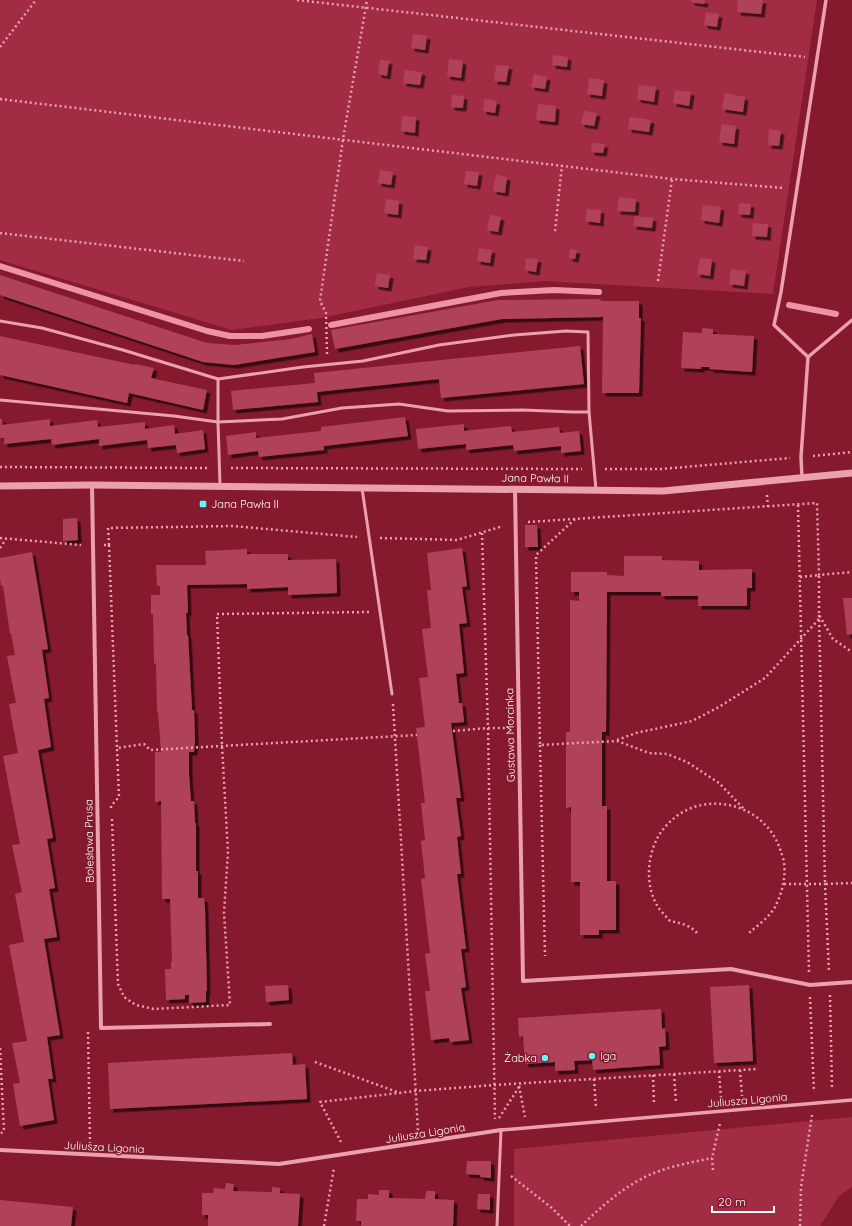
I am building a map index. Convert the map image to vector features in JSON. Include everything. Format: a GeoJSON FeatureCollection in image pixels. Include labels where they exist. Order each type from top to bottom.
{"type":"FeatureCollection","features":[{"type":"Feature","properties":{"kind":"street"},"geometry":{"type":"LineString","coordinates":[[808,357],[774,325],[781,292],[826,0]]}},
{"type":"Feature","properties":{"kind":"street"},"geometry":{"type":"LineString","coordinates":[[802,478],[801,458],[808,357],[852,320]]}},
{"type":"Feature","properties":{"kind":"street","name":"Jana Pawła II"},"geometry":{"type":"LineString","coordinates":[[0,486],[92,485],[663,491],[852,473]]}},
{"type":"Feature","properties":{"kind":"street","name":"Bolesława Prusa"},"geometry":{"type":"LineString","coordinates":[[92,485],[102,1028],[270,1024]]}},
{"type":"Feature","properties":{"kind":"street","name":"Gustawa Morcinka"},"geometry":{"type":"LineString","coordinates":[[515,489],[523,981],[732,969],[810,985]]}},
{"type":"Feature","properties":{"kind":"street"},"geometry":{"type":"LineString","coordinates":[[810,985],[852,982]]}},
{"type":"Feature","properties":{"kind":"street","name":"Juliusza Ligonia"},"geometry":{"type":"LineString","coordinates":[[0,1150],[279,1164],[527,1127],[852,1100]]}},
{"type":"Feature","properties":{"kind":"lane"},"geometry":{"type":"LineString","coordinates":[[0,320],[42,328],[218,379],[363,360],[439,345],[514,335],[566,331],[588,332],[589,412],[596,490]]}},
{"type":"Feature","properties":{"kind":"lane"},"geometry":{"type":"LineString","coordinates":[[218,379],[220,487]]}},
{"type":"Feature","properties":{"kind":"lane"},"geometry":{"type":"LineString","coordinates":[[0,400],[174,416],[218,422],[282,419],[342,408],[399,404],[448,411],[523,410],[589,412]]}},
{"type":"Feature","properties":{"kind":"lane"},"geometry":{"type":"LineString","coordinates":[[362,488],[392,694]]}},
{"type":"Feature","properties":{"kind":"lane"},"geometry":{"type":"LineString","coordinates":[[497,1226],[501,1130]]}},
{"type":"Feature","properties":{"kind":"path"},"geometry":{"type":"LineString","coordinates":[[0,47],[36,0]]}},
{"type":"Feature","properties":{"kind":"path"},"geometry":{"type":"LineString","coordinates":[[297,0],[817,58]]}},
{"type":"Feature","properties":{"kind":"path"},"geometry":{"type":"LineString","coordinates":[[328,364],[326,314],[320,301],[343,139],[367,0]]}},
{"type":"Feature","properties":{"kind":"path"},"geometry":{"type":"LineString","coordinates":[[0,99],[672,179],[797,189]]}},
{"type":"Feature","properties":{"kind":"path"},"geometry":{"type":"LineString","coordinates":[[555,231],[562,166]]}},
{"type":"Feature","properties":{"kind":"path"},"geometry":{"type":"LineString","coordinates":[[658,281],[672,179]]}},
{"type":"Feature","properties":{"kind":"path"},"geometry":{"type":"LineString","coordinates":[[0,233],[244,260]]}},
{"type":"Feature","properties":{"kind":"path"},"geometry":{"type":"LineString","coordinates":[[0,467],[662,469],[801,458],[852,452]]}},
{"type":"Feature","properties":{"kind":"path"},"geometry":{"type":"LineString","coordinates":[[380,612],[217,614],[228,852],[224,913],[230,1005],[154,1009],[136,1006],[124,997],[118,984],[111,806],[119,797],[108,528],[233,526],[369,538],[457,540],[516,522],[817,502],[825,884],[832,1088]]}},
{"type":"Feature","properties":{"kind":"path"},"geometry":{"type":"LineString","coordinates":[[798,504],[807,885],[815,1103],[804,1158],[801,1187],[800,1226]]}},
{"type":"Feature","properties":{"kind":"path"},"geometry":{"type":"LineString","coordinates":[[545,956],[536,555],[575,519]]}},
{"type":"Feature","properties":{"kind":"path"},"geometry":{"type":"LineString","coordinates":[[482,533],[488,728],[495,1131]]}},
{"type":"Feature","properties":{"kind":"path"},"geometry":{"type":"LineString","coordinates":[[0,538],[81,545],[109,545]]}},
{"type":"Feature","properties":{"kind":"path"},"geometry":{"type":"LineString","coordinates":[[0,548],[7,539]]}},
{"type":"Feature","properties":{"kind":"path"},"geometry":{"type":"LineString","coordinates":[[800,577],[852,572]]}},
{"type":"Feature","properties":{"kind":"path"},"geometry":{"type":"LineString","coordinates":[[820,615],[833,639],[852,652]]}},
{"type":"Feature","properties":{"kind":"path"},"geometry":{"type":"LineString","coordinates":[[540,744],[617,741],[636,733],[692,721],[765,678],[819,619]]}},
{"type":"Feature","properties":{"kind":"path"},"geometry":{"type":"LineString","coordinates":[[392,694],[419,1143]]}},
{"type":"Feature","properties":{"kind":"path"},"geometry":{"type":"LineString","coordinates":[[452,731],[519,727]]}},
{"type":"Feature","properties":{"kind":"path"},"geometry":{"type":"LineString","coordinates":[[118,748],[144,744],[150,750],[417,735]]}},
{"type":"Feature","properties":{"kind":"path"},"geometry":{"type":"LineString","coordinates":[[617,741],[649,753],[667,754],[687,762],[719,783],[745,810]]}},
{"type":"Feature","properties":{"kind":"path"},"geometry":{"type":"LineString","coordinates":[[698,933],[693,928],[681,923],[670,921],[658,907],[649,885],[649,861],[656,839],[669,822],[687,809],[708,803],[729,804],[749,811],[766,824],[778,842],[784,862],[784,884],[776,906],[760,924],[749,933]]}},
{"type":"Feature","properties":{"kind":"path"},"geometry":{"type":"LineString","coordinates":[[784,884],[807,885],[852,883]]}},
{"type":"Feature","properties":{"kind":"path"},"geometry":{"type":"LineString","coordinates":[[0,1048],[4,1131],[0,1134]]}},
{"type":"Feature","properties":{"kind":"path"},"geometry":{"type":"LineString","coordinates":[[315,1062],[401,1093]]}},
{"type":"Feature","properties":{"kind":"path"},"geometry":{"type":"LineString","coordinates":[[347,1154],[320,1102],[416,1091],[494,1085],[758,1069]]}},
{"type":"Feature","properties":{"kind":"path"},"geometry":{"type":"LineString","coordinates":[[740,1070],[742,1096]]}},
{"type":"Feature","properties":{"kind":"path"},"geometry":{"type":"LineString","coordinates":[[719,1071],[720,1098]]}},
{"type":"Feature","properties":{"kind":"path"},"geometry":{"type":"LineString","coordinates":[[674,1074],[676,1102]]}},
{"type":"Feature","properties":{"kind":"path"},"geometry":{"type":"LineString","coordinates":[[653,1076],[654,1104]]}},
{"type":"Feature","properties":{"kind":"path"},"geometry":{"type":"LineString","coordinates":[[594,1079],[596,1109]]}},
{"type":"Feature","properties":{"kind":"path"},"geometry":{"type":"LineString","coordinates":[[495,1125],[520,1084]]}},
{"type":"Feature","properties":{"kind":"path"},"geometry":{"type":"LineString","coordinates":[[520,1084],[527,1127]]}},
{"type":"Feature","properties":{"kind":"path"},"geometry":{"type":"LineString","coordinates":[[713,1170],[712,1158],[722,1111]]}},
{"type":"Feature","properties":{"kind":"path"},"geometry":{"type":"LineString","coordinates":[[324,1226],[336,1156]]}},
{"type":"Feature","properties":{"kind":"path"},"geometry":{"type":"LineString","coordinates":[[581,1226],[600,1207],[626,1188],[644,1178],[667,1169],[712,1158]]}},
{"type":"Feature","properties":{"kind":"path"},"geometry":{"type":"LineString","coordinates":[[500,1168],[529,1188],[570,1226]]}},
{"type":"Feature","properties":{"kind":"shaded area"},"geometry":{"type":"Polygon","coordinates":[[[0,0],[817,0],[773,294],[544,281],[469,287],[321,318],[232,330],[0,260],[0,0]]]}},
{"type":"Feature","properties":{"kind":"shaded area"},"geometry":{"type":"Polygon","coordinates":[[[852,1117],[852,1187],[839,1196],[820,1226],[514,1226],[514,1149],[852,1117]]]}},
{"type":"Feature","properties":{"kind":"building"},"geometry":{"type":"Polygon","coordinates":[[[691,0],[705,0],[704,4],[691,2],[691,0]]]}},
{"type":"Feature","properties":{"kind":"building"},"geometry":{"type":"Polygon","coordinates":[[[738,0],[763,0],[761,14],[737,12],[738,0]]]}},
{"type":"Feature","properties":{"kind":"building"},"geometry":{"type":"Polygon","coordinates":[[[706,12],[719,14],[717,27],[704,25],[706,12]]]}},
{"type":"Feature","properties":{"kind":"building"},"geometry":{"type":"Polygon","coordinates":[[[413,34],[427,36],[425,50],[411,48],[413,34]]]}},
{"type":"Feature","properties":{"kind":"building"},"geometry":{"type":"Polygon","coordinates":[[[553,55],[568,57],[567,67],[552,65],[553,55]]]}},
{"type":"Feature","properties":{"kind":"building"},"geometry":{"type":"Polygon","coordinates":[[[449,59],[463,61],[461,78],[447,76],[449,59]]]}},
{"type":"Feature","properties":{"kind":"building"},"geometry":{"type":"Polygon","coordinates":[[[380,60],[389,61],[387,76],[378,74],[380,60]]]}},
{"type":"Feature","properties":{"kind":"building"},"geometry":{"type":"Polygon","coordinates":[[[496,65],[509,66],[506,82],[494,81],[496,65]]]}},
{"type":"Feature","properties":{"kind":"building"},"geometry":{"type":"Polygon","coordinates":[[[405,70],[422,72],[420,85],[403,83],[405,70]]]}},
{"type":"Feature","properties":{"kind":"building"},"geometry":{"type":"Polygon","coordinates":[[[534,74],[547,77],[545,89],[531,87],[534,74]]]}},
{"type":"Feature","properties":{"kind":"building"},"geometry":{"type":"Polygon","coordinates":[[[589,78],[604,80],[602,96],[587,94],[589,78]]]}},
{"type":"Feature","properties":{"kind":"building"},"geometry":{"type":"Polygon","coordinates":[[[639,85],[656,87],[654,102],[637,99],[639,85]]]}},
{"type":"Feature","properties":{"kind":"building"},"geometry":{"type":"Polygon","coordinates":[[[675,90],[691,92],[689,106],[673,103],[675,90]]]}},
{"type":"Feature","properties":{"kind":"building"},"geometry":{"type":"Polygon","coordinates":[[[725,93],[745,97],[743,112],[722,109],[725,93]]]}},
{"type":"Feature","properties":{"kind":"building"},"geometry":{"type":"Polygon","coordinates":[[[452,95],[464,96],[463,108],[451,107],[452,95]]]}},
{"type":"Feature","properties":{"kind":"building"},"geometry":{"type":"Polygon","coordinates":[[[484,99],[497,101],[495,113],[483,111],[484,99]]]}},
{"type":"Feature","properties":{"kind":"building"},"geometry":{"type":"Polygon","coordinates":[[[538,104],[556,106],[555,122],[536,120],[538,104]]]}},
{"type":"Feature","properties":{"kind":"building"},"geometry":{"type":"Polygon","coordinates":[[[584,111],[597,113],[594,126],[581,124],[584,111]]]}},
{"type":"Feature","properties":{"kind":"building"},"geometry":{"type":"Polygon","coordinates":[[[402,116],[416,117],[415,133],[401,131],[402,116]]]}},
{"type":"Feature","properties":{"kind":"building"},"geometry":{"type":"Polygon","coordinates":[[[630,117],[651,120],[649,132],[628,129],[630,117]]]}},
{"type":"Feature","properties":{"kind":"building"},"geometry":{"type":"Polygon","coordinates":[[[722,124],[736,126],[734,144],[719,142],[722,124]]]}},
{"type":"Feature","properties":{"kind":"building"},"geometry":{"type":"Polygon","coordinates":[[[769,129],[781,131],[779,146],[768,145],[769,129]]]}},
{"type":"Feature","properties":{"kind":"building"},"geometry":{"type":"Polygon","coordinates":[[[592,143],[605,144],[603,153],[591,152],[592,143]]]}},
{"type":"Feature","properties":{"kind":"building"},"geometry":{"type":"Polygon","coordinates":[[[380,170],[393,172],[391,185],[378,183],[380,170]]]}},
{"type":"Feature","properties":{"kind":"building"},"geometry":{"type":"Polygon","coordinates":[[[466,171],[479,172],[477,186],[464,184],[466,171]]]}},
{"type":"Feature","properties":{"kind":"building"},"geometry":{"type":"Polygon","coordinates":[[[496,175],[507,177],[505,193],[493,191],[496,175]]]}},
{"type":"Feature","properties":{"kind":"building"},"geometry":{"type":"Polygon","coordinates":[[[619,197],[636,199],[635,212],[617,211],[619,197]]]}},
{"type":"Feature","properties":{"kind":"building"},"geometry":{"type":"Polygon","coordinates":[[[386,199],[399,201],[398,215],[384,213],[386,199]]]}},
{"type":"Feature","properties":{"kind":"building"},"geometry":{"type":"Polygon","coordinates":[[[739,203],[751,204],[750,215],[738,214],[739,203]]]}},
{"type":"Feature","properties":{"kind":"building"},"geometry":{"type":"Polygon","coordinates":[[[703,205],[721,207],[719,223],[701,220],[703,205]]]}},
{"type":"Feature","properties":{"kind":"building"},"geometry":{"type":"Polygon","coordinates":[[[587,209],[601,210],[600,223],[585,221],[587,209]]]}},
{"type":"Feature","properties":{"kind":"building"},"geometry":{"type":"Polygon","coordinates":[[[490,215],[501,217],[498,232],[487,230],[490,215]]]}},
{"type":"Feature","properties":{"kind":"building"},"geometry":{"type":"Polygon","coordinates":[[[635,216],[653,218],[652,228],[633,226],[635,216]]]}},
{"type":"Feature","properties":{"kind":"building"},"geometry":{"type":"Polygon","coordinates":[[[753,223],[768,224],[767,237],[752,236],[753,223]]]}},
{"type":"Feature","properties":{"kind":"building"},"geometry":{"type":"Polygon","coordinates":[[[415,245],[428,247],[426,260],[413,259],[415,245]]]}},
{"type":"Feature","properties":{"kind":"building"},"geometry":{"type":"Polygon","coordinates":[[[479,248],[492,250],[490,263],[477,261],[479,248]]]}},
{"type":"Feature","properties":{"kind":"building"},"geometry":{"type":"Polygon","coordinates":[[[570,249],[577,250],[575,259],[569,258],[570,249]]]}},
{"type":"Feature","properties":{"kind":"building"},"geometry":{"type":"Polygon","coordinates":[[[526,258],[538,259],[536,272],[525,270],[526,258]]]}},
{"type":"Feature","properties":{"kind":"building"},"geometry":{"type":"Polygon","coordinates":[[[700,258],[712,259],[710,276],[697,274],[700,258]]]}},
{"type":"Feature","properties":{"kind":"building"},"geometry":{"type":"Polygon","coordinates":[[[731,269],[746,271],[744,286],[729,284],[731,269]]]}},
{"type":"Feature","properties":{"kind":"building"},"geometry":{"type":"Polygon","coordinates":[[[377,273],[390,275],[388,288],[375,286],[377,273]]]}},
{"type":"Feature","properties":{"kind":"building"},"geometry":{"type":"Polygon","coordinates":[[[0,275],[207,343],[235,345],[291,339],[312,334],[315,352],[234,365],[203,362],[0,295],[0,275]]]}},
{"type":"Feature","properties":{"kind":"building"},"geometry":{"type":"Polygon","coordinates":[[[600,299],[601,301],[639,301],[639,318],[641,318],[639,393],[602,393],[603,317],[502,319],[335,349],[331,330],[498,300],[600,299]]]}},
{"type":"Feature","properties":{"kind":"building"},"geometry":{"type":"Polygon","coordinates":[[[702,328],[713,329],[713,334],[754,336],[752,372],[709,369],[710,367],[701,367],[701,369],[681,368],[683,332],[702,333],[702,328]]]}},
{"type":"Feature","properties":{"kind":"building"},"geometry":{"type":"Polygon","coordinates":[[[0,336],[154,368],[151,378],[207,390],[203,410],[129,393],[127,403],[0,375],[0,336]]]}},
{"type":"Feature","properties":{"kind":"building"},"geometry":{"type":"Polygon","coordinates":[[[580,346],[584,384],[441,398],[439,379],[317,392],[318,402],[233,410],[231,391],[315,383],[314,373],[580,346]]]}},
{"type":"Feature","properties":{"kind":"building"},"geometry":{"type":"Polygon","coordinates":[[[405,417],[408,436],[324,446],[324,450],[259,457],[258,451],[228,455],[226,436],[256,432],[256,438],[321,431],[321,427],[405,417]]]}},
{"type":"Feature","properties":{"kind":"building"},"geometry":{"type":"Polygon","coordinates":[[[0,419],[2,419],[2,425],[50,419],[50,426],[97,420],[98,427],[145,422],[145,429],[174,425],[175,434],[203,430],[205,449],[177,453],[176,445],[148,448],[147,440],[99,446],[99,439],[52,445],[51,439],[4,444],[4,438],[0,438],[0,419]]]}},
{"type":"Feature","properties":{"kind":"building"},"geometry":{"type":"Polygon","coordinates":[[[464,424],[464,431],[511,426],[512,432],[559,427],[560,433],[579,431],[581,451],[561,453],[561,446],[514,451],[513,445],[466,450],[466,444],[418,449],[416,429],[464,424]]]}},
{"type":"Feature","properties":{"kind":"building"},"geometry":{"type":"Polygon","coordinates":[[[77,518],[78,540],[63,541],[63,519],[77,518]]]}},
{"type":"Feature","properties":{"kind":"building"},"geometry":{"type":"Polygon","coordinates":[[[525,525],[537,525],[538,547],[525,547],[525,525]]]}},
{"type":"Feature","properties":{"kind":"building"},"geometry":{"type":"Polygon","coordinates":[[[462,548],[467,586],[462,587],[467,623],[459,624],[464,673],[456,674],[459,703],[462,703],[464,722],[451,723],[461,798],[456,798],[461,836],[457,837],[461,874],[457,874],[466,949],[461,949],[466,987],[461,988],[469,1040],[450,1042],[449,1038],[431,1040],[425,991],[430,991],[425,954],[430,953],[421,879],[425,878],[421,841],[425,840],[421,803],[425,803],[416,728],[425,727],[419,678],[428,677],[422,629],[431,628],[427,590],[431,590],[427,553],[462,548]]]}},
{"type":"Feature","properties":{"kind":"building"},"geometry":{"type":"Polygon","coordinates":[[[247,549],[247,554],[288,554],[288,560],[336,559],[337,593],[288,595],[288,587],[247,589],[247,584],[187,585],[187,635],[192,710],[194,710],[195,741],[194,752],[189,752],[189,774],[191,801],[194,801],[196,823],[196,871],[198,871],[198,898],[204,898],[205,909],[207,991],[206,1002],[189,1003],[189,995],[185,995],[185,999],[166,1000],[165,969],[171,969],[172,962],[170,899],[162,899],[161,801],[155,802],[155,752],[161,752],[157,712],[156,663],[154,664],[153,614],[151,614],[151,595],[160,595],[160,586],[157,586],[156,565],[206,565],[205,551],[247,549]]]}},
{"type":"Feature","properties":{"kind":"building"},"geometry":{"type":"Polygon","coordinates":[[[32,552],[48,649],[42,650],[49,698],[44,699],[51,747],[38,750],[53,838],[47,839],[55,888],[49,889],[57,937],[44,939],[60,1035],[47,1037],[53,1079],[48,1079],[54,1120],[20,1126],[13,1084],[20,1083],[12,1043],[27,1041],[9,945],[24,942],[15,894],[22,892],[12,845],[20,844],[3,756],[18,753],[9,704],[16,703],[7,656],[15,655],[11,633],[10,634],[3,586],[1,586],[0,558],[32,552]]]}},
{"type":"Feature","properties":{"kind":"building"},"geometry":{"type":"Polygon","coordinates":[[[624,556],[662,556],[662,560],[699,561],[699,570],[752,569],[752,588],[747,588],[747,606],[698,606],[698,596],[661,596],[661,592],[607,592],[606,732],[602,732],[602,806],[607,806],[607,881],[616,881],[616,930],[599,930],[599,935],[580,935],[580,882],[571,882],[571,807],[566,808],[566,732],[570,732],[570,600],[579,601],[579,592],[571,592],[571,572],[607,572],[607,575],[624,576],[624,556]]]}},
{"type":"Feature","properties":{"kind":"building"},"geometry":{"type":"Polygon","coordinates":[[[843,598],[852,598],[852,634],[847,635],[843,598]]]}},
{"type":"Feature","properties":{"kind":"building"},"geometry":{"type":"Polygon","coordinates":[[[288,985],[289,1000],[266,1002],[265,986],[288,985]]]}},
{"type":"Feature","properties":{"kind":"building"},"geometry":{"type":"Polygon","coordinates":[[[749,985],[753,1061],[714,1063],[710,987],[749,985]]]}},
{"type":"Feature","properties":{"kind":"building"},"geometry":{"type":"Polygon","coordinates":[[[661,1009],[662,1029],[665,1028],[666,1046],[659,1047],[660,1065],[593,1070],[592,1060],[574,1061],[575,1070],[555,1071],[555,1062],[525,1064],[523,1036],[519,1037],[518,1018],[661,1009]]]}},
{"type":"Feature","properties":{"kind":"building"},"geometry":{"type":"Polygon","coordinates":[[[292,1053],[293,1065],[305,1064],[307,1099],[110,1109],[108,1063],[292,1053]]]}},
{"type":"Feature","properties":{"kind":"building"},"geometry":{"type":"Polygon","coordinates":[[[467,1161],[491,1161],[491,1178],[480,1177],[480,1175],[466,1174],[467,1161]]]}},
{"type":"Feature","properties":{"kind":"building"},"geometry":{"type":"Polygon","coordinates":[[[226,1183],[234,1184],[233,1191],[272,1192],[272,1187],[280,1188],[280,1193],[300,1194],[298,1226],[208,1226],[208,1215],[202,1215],[202,1193],[213,1193],[214,1188],[225,1189],[226,1183]]]}},
{"type":"Feature","properties":{"kind":"building"},"geometry":{"type":"Polygon","coordinates":[[[379,1190],[389,1190],[389,1198],[425,1199],[426,1191],[435,1191],[435,1199],[454,1200],[453,1226],[361,1226],[361,1221],[356,1221],[357,1199],[368,1199],[368,1194],[379,1195],[379,1190]]]}},
{"type":"Feature","properties":{"kind":"building"},"geometry":{"type":"Polygon","coordinates":[[[478,1194],[490,1194],[490,1210],[477,1209],[478,1194]]]}},
{"type":"Feature","properties":{"kind":"building"},"geometry":{"type":"Polygon","coordinates":[[[0,1200],[73,1207],[71,1226],[0,1226],[0,1200]]]}},
{"type":"Feature","properties":{"kind":"waterway"},"geometry":{"type":"LineString","coordinates":[[0,266],[207,331],[230,336],[262,336],[309,329]]}},
{"type":"Feature","properties":{"kind":"waterway"},"geometry":{"type":"LineString","coordinates":[[331,325],[501,293],[554,290],[599,292]]}},
{"type":"Feature","properties":{"kind":"waterway"},"geometry":{"type":"LineString","coordinates":[[789,305],[836,314]]}},
{"type":"Feature","properties":{"kind":"place","name":"Jana Pawła II"},"geometry":{"type":"Point","coordinates":[203,504]}},
{"type":"Feature","properties":{"kind":"place","name":"Iga"},"geometry":{"type":"Point","coordinates":[592,1056]}},
{"type":"Feature","properties":{"kind":"place","name":"Żabka"},"geometry":{"type":"Point","coordinates":[545,1058]}}]}
